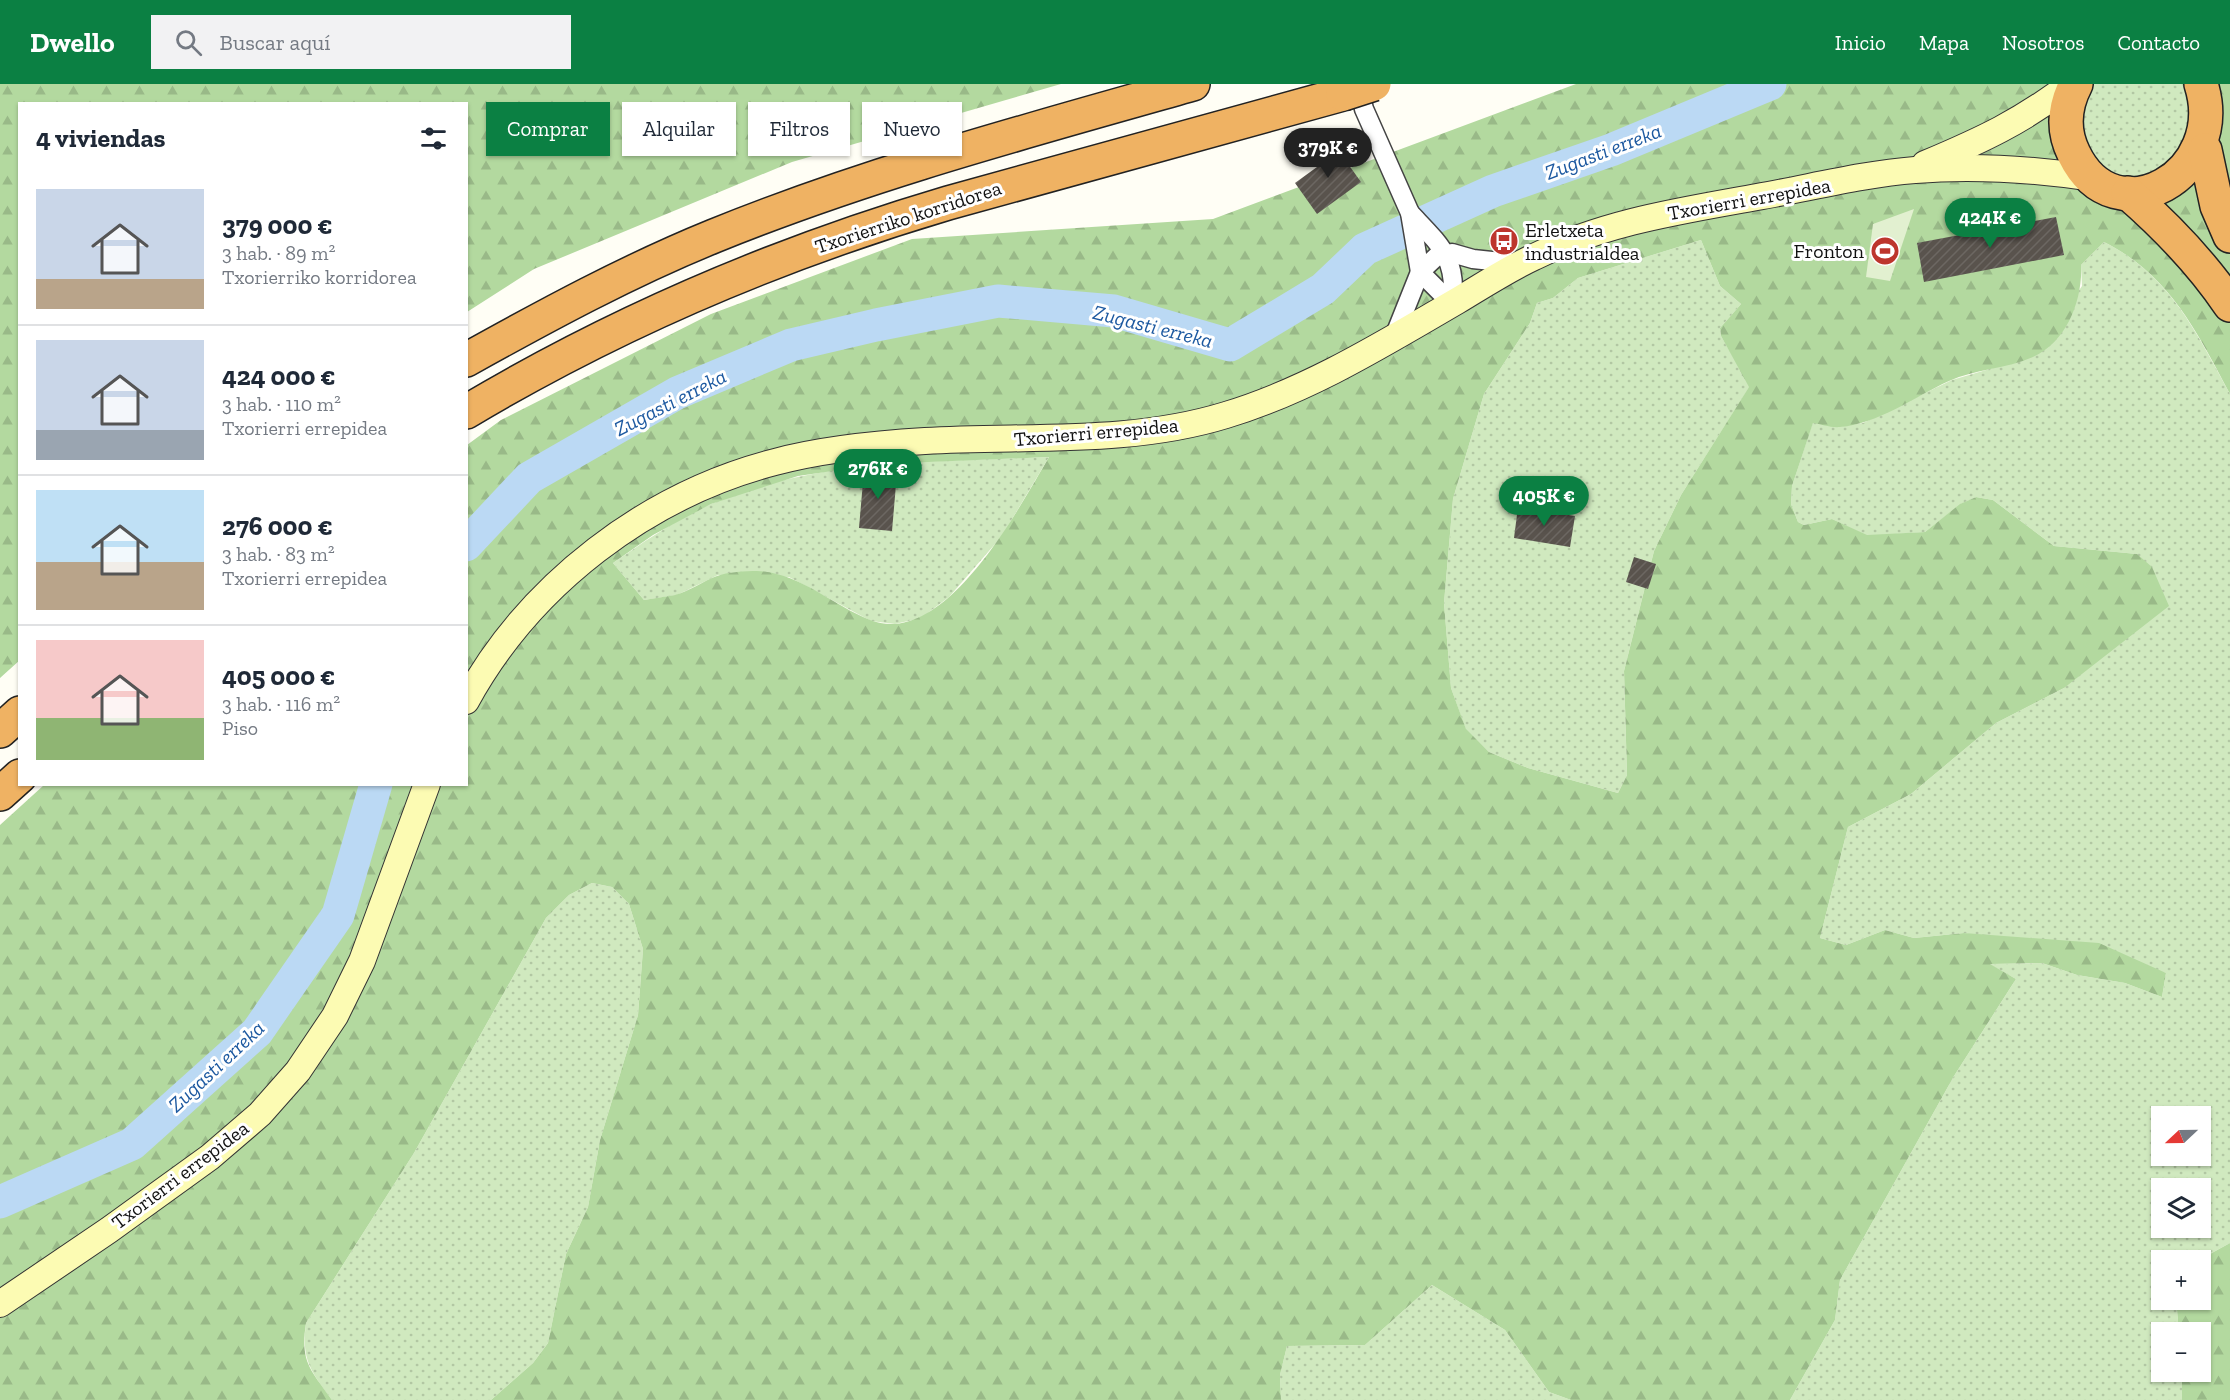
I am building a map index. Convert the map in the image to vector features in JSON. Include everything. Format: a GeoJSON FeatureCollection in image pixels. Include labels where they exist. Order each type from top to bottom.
{"type":"FeatureCollection","features":[{"type":"Feature","properties":{"kind":"highway"},"geometry":{"type":"LineString","coordinates":[[468,359],[545,316],[665,257],[774,213],[940,156],[1193,84]]}},
{"type":"Feature","properties":{"kind":"highway","name":"Txorierriko korridorea"},"geometry":{"type":"LineString","coordinates":[[468,411],[566,356],[684,298],[790,255],[887,221],[948,203],[1374,84]]}},
{"type":"Feature","properties":{"kind":"highway"},"geometry":{"type":"LineString","coordinates":[[2073,84],[2065,120],[2068,142],[2078,162],[2093,178],[2109,188],[2128,193],[2151,193],[2174,185],[2192,170],[2205,150],[2209,138],[2210,110],[2200,84]]}},
{"type":"Feature","properties":{"kind":"highway"},"geometry":{"type":"LineString","coordinates":[[2205,150],[2217,206],[2230,236]]}},
{"type":"Feature","properties":{"kind":"highway"},"geometry":{"type":"LineString","coordinates":[[2128,193],[2170,230],[2209,273],[2230,305]]}},
{"type":"Feature","properties":{"kind":"highway"},"geometry":{"type":"LineString","coordinates":[[0,731],[18,715]]}},
{"type":"Feature","properties":{"kind":"highway"},"geometry":{"type":"LineString","coordinates":[[0,794],[18,778]]}},
{"type":"Feature","properties":{"kind":"main road"},"geometry":{"type":"LineString","coordinates":[[1912,170],[1994,135],[2020,121],[2073,84]]}},
{"type":"Feature","properties":{"kind":"main road"},"geometry":{"type":"LineString","coordinates":[[1912,170],[2002,167],[2093,178]]}},
{"type":"Feature","properties":{"kind":"main road","name":"Txorierri errepidea"},"geometry":{"type":"LineString","coordinates":[[468,698],[513,634],[544,596],[577,565],[642,518],[708,484],[774,462],[827,451],[925,441],[1096,435],[1185,425],[1222,417],[1323,377],[1520,264],[1602,228],[1667,213],[1912,170]]}},
{"type":"Feature","properties":{"kind":"main road","name":"Txorierri errepidea"},"geometry":{"type":"LineString","coordinates":[[0,1304],[109,1230],[210,1156],[260,1114],[298,1071],[335,1016],[362,961],[426,786]]}},
{"type":"Feature","properties":{"kind":"street"},"geometry":{"type":"LineString","coordinates":[[1350,89],[1364,109],[1410,213],[1419,268],[1394,337]]}},
{"type":"Feature","properties":{"kind":"street"},"geometry":{"type":"LineString","coordinates":[[1410,213],[1444,251],[1452,274],[1452,304]]}},
{"type":"Feature","properties":{"kind":"street"},"geometry":{"type":"LineString","coordinates":[[1419,268],[1444,251],[1520,264]]}},
{"type":"Feature","properties":{"kind":"street"},"geometry":{"type":"LineString","coordinates":[[1419,268],[1452,304]]}},
{"type":"Feature","properties":{"kind":"green space"},"geometry":{"type":"Polygon","coordinates":[[[0,84],[1061,84],[962,113],[962,102],[862,102],[862,142],[850,145],[850,102],[748,102],[748,156],[813,156],[792,162],[534,269],[468,311],[468,102],[18,102],[18,662],[0,678],[0,84]]]}},
{"type":"Feature","properties":{"kind":"green space"},"geometry":{"type":"Polygon","coordinates":[[[1576,84],[2094,84],[2086,96],[2082,110],[2085,140],[2091,153],[2100,164],[2112,173],[2135,178],[2160,174],[2193,139],[2187,92],[2181,84],[2230,84],[2230,394],[2193,327],[2164,288],[2127,255],[2104,242],[2081,265],[2076,305],[2064,330],[2045,350],[2023,361],[1949,381],[1868,421],[1837,427],[1813,423],[1792,486],[1791,504],[1798,522],[1804,525],[1832,519],[1867,535],[1925,532],[1960,504],[1976,497],[1993,500],[2054,546],[2137,554],[2152,567],[2169,606],[2064,688],[1996,723],[1911,794],[1848,827],[1820,938],[1846,945],[1885,930],[1914,938],[1964,933],[2099,943],[2166,973],[2162,997],[2125,983],[2077,975],[2042,963],[1990,964],[2016,979],[1954,1076],[1840,1280],[1835,1320],[1790,1400],[1571,1400],[1549,1392],[1505,1330],[1432,1285],[1365,1345],[1287,1346],[1280,1375],[1281,1400],[491,1400],[533,1363],[548,1343],[566,1254],[588,1207],[600,1140],[638,1015],[643,949],[629,904],[612,887],[592,883],[569,895],[546,918],[414,1153],[306,1323],[304,1347],[308,1364],[332,1400],[0,1400],[0,825],[43,786],[468,786],[468,444],[501,420],[711,314],[912,239],[1213,219],[1576,84]],[[1701,240],[1578,278],[1553,298],[1537,303],[1530,323],[1484,394],[1453,499],[1444,603],[1451,688],[1466,729],[1489,752],[1528,768],[1618,793],[1627,775],[1624,671],[1654,551],[1681,495],[1749,387],[1721,336],[1720,328],[1741,304],[1720,286],[1701,240]],[[1049,457],[881,464],[798,476],[711,504],[653,535],[613,563],[644,600],[681,593],[721,575],[757,571],[773,573],[802,583],[870,620],[898,624],[925,614],[951,595],[976,569],[1019,508],[1049,457]]]}},
{"type":"Feature","properties":{"kind":"green space"},"geometry":{"type":"Polygon","coordinates":[[[2094,84],[2181,84],[2187,92],[2193,139],[2160,174],[2128,178],[2112,172],[2099,163],[2088,150],[2082,135],[2081,119],[2094,84]]]}},
{"type":"Feature","properties":{"kind":"green space","name":"Fronton"},"geometry":{"type":"Polygon","coordinates":[[[1914,209],[1890,281],[1866,277],[1873,224],[1914,209]]]}},
{"type":"Feature","properties":{"kind":"green space"},"geometry":{"type":"Polygon","coordinates":[[[1701,240],[1720,286],[1741,304],[1720,328],[1721,336],[1750,386],[1681,495],[1654,551],[1624,671],[1627,775],[1618,793],[1528,768],[1489,752],[1466,730],[1451,688],[1444,603],[1453,499],[1484,394],[1530,323],[1537,303],[1553,298],[1578,278],[1701,240]]]}},
{"type":"Feature","properties":{"kind":"green space"},"geometry":{"type":"Polygon","coordinates":[[[2104,242],[2127,255],[2164,288],[2179,307],[2193,327],[2230,394],[2230,1243],[2211,1253],[2211,1250],[2151,1250],[2151,1310],[2177,1310],[2178,1322],[2151,1322],[2151,1382],[2182,1382],[2182,1400],[1790,1400],[1835,1320],[1840,1280],[1954,1076],[2016,979],[1989,964],[2042,963],[2077,975],[2125,983],[2162,997],[2166,973],[1964,933],[1914,938],[1885,930],[1846,945],[1820,938],[1848,827],[1911,794],[1996,723],[2064,688],[2137,554],[2054,546],[1993,500],[1976,497],[1961,504],[1925,532],[1867,536],[1832,519],[1804,525],[1798,522],[1791,504],[1792,486],[1813,422],[1837,427],[1863,423],[1952,380],[2034,356],[2082,286],[2081,265],[2104,242]]]}},
{"type":"Feature","properties":{"kind":"green space"},"geometry":{"type":"Polygon","coordinates":[[[1049,457],[1002,536],[949,597],[921,618],[895,624],[871,621],[789,577],[718,575],[677,595],[644,600],[613,563],[660,531],[698,510],[751,489],[793,478],[877,465],[1049,457]]]}},
{"type":"Feature","properties":{"kind":"green space"},"geometry":{"type":"Polygon","coordinates":[[[592,883],[612,887],[629,904],[643,949],[638,1015],[600,1140],[588,1207],[566,1254],[548,1343],[533,1363],[491,1400],[332,1400],[313,1373],[306,1356],[306,1323],[414,1153],[546,918],[569,895],[592,883]]]}},
{"type":"Feature","properties":{"kind":"green space"},"geometry":{"type":"Polygon","coordinates":[[[2230,1243],[2230,1400],[2182,1400],[2182,1382],[2211,1382],[2211,1322],[2178,1322],[2177,1310],[2211,1310],[2211,1253],[2230,1243]]]}},
{"type":"Feature","properties":{"kind":"green space"},"geometry":{"type":"Polygon","coordinates":[[[1432,1285],[1505,1330],[1549,1392],[1571,1400],[1281,1400],[1280,1375],[1287,1346],[1365,1345],[1432,1285]]]}},
{"type":"Feature","properties":{"kind":"building"},"geometry":{"type":"Polygon","coordinates":[[[1333,143],[1361,182],[1317,214],[1295,183],[1317,167],[1311,159],[1333,143]]]}},
{"type":"Feature","properties":{"kind":"building"},"geometry":{"type":"Polygon","coordinates":[[[2056,217],[2064,255],[1924,282],[1917,243],[2056,217]]]}},
{"type":"Feature","properties":{"kind":"building"},"geometry":{"type":"Polygon","coordinates":[[[864,470],[897,473],[892,531],[859,528],[864,470]]]}},
{"type":"Feature","properties":{"kind":"building"},"geometry":{"type":"Polygon","coordinates":[[[1518,507],[1575,516],[1570,547],[1514,538],[1518,507]]]}},
{"type":"Feature","properties":{"kind":"building"},"geometry":{"type":"Polygon","coordinates":[[[1634,557],[1656,564],[1648,589],[1626,582],[1634,557]]]}},
{"type":"Feature","properties":{"kind":"waterway","name":"Zugasti erreka"},"geometry":{"type":"LineString","coordinates":[[468,543],[529,478],[677,393],[791,345],[876,325],[998,301],[1114,311],[1230,345],[1323,289],[1365,249],[1493,191],[1611,150],[1770,84]]}},
{"type":"Feature","properties":{"kind":"waterway","name":"Zugasti erreka"},"geometry":{"type":"LineString","coordinates":[[0,1202],[132,1144],[257,1032],[338,915],[375,786]]}},
{"type":"Feature","properties":{"kind":"place","name":"Erletxeta industrialdea"},"geometry":{"type":"Point","coordinates":[1504,241]}},
{"type":"Feature","properties":{"kind":"place","name":"Fronton"},"geometry":{"type":"Point","coordinates":[1885,251]}}]}
